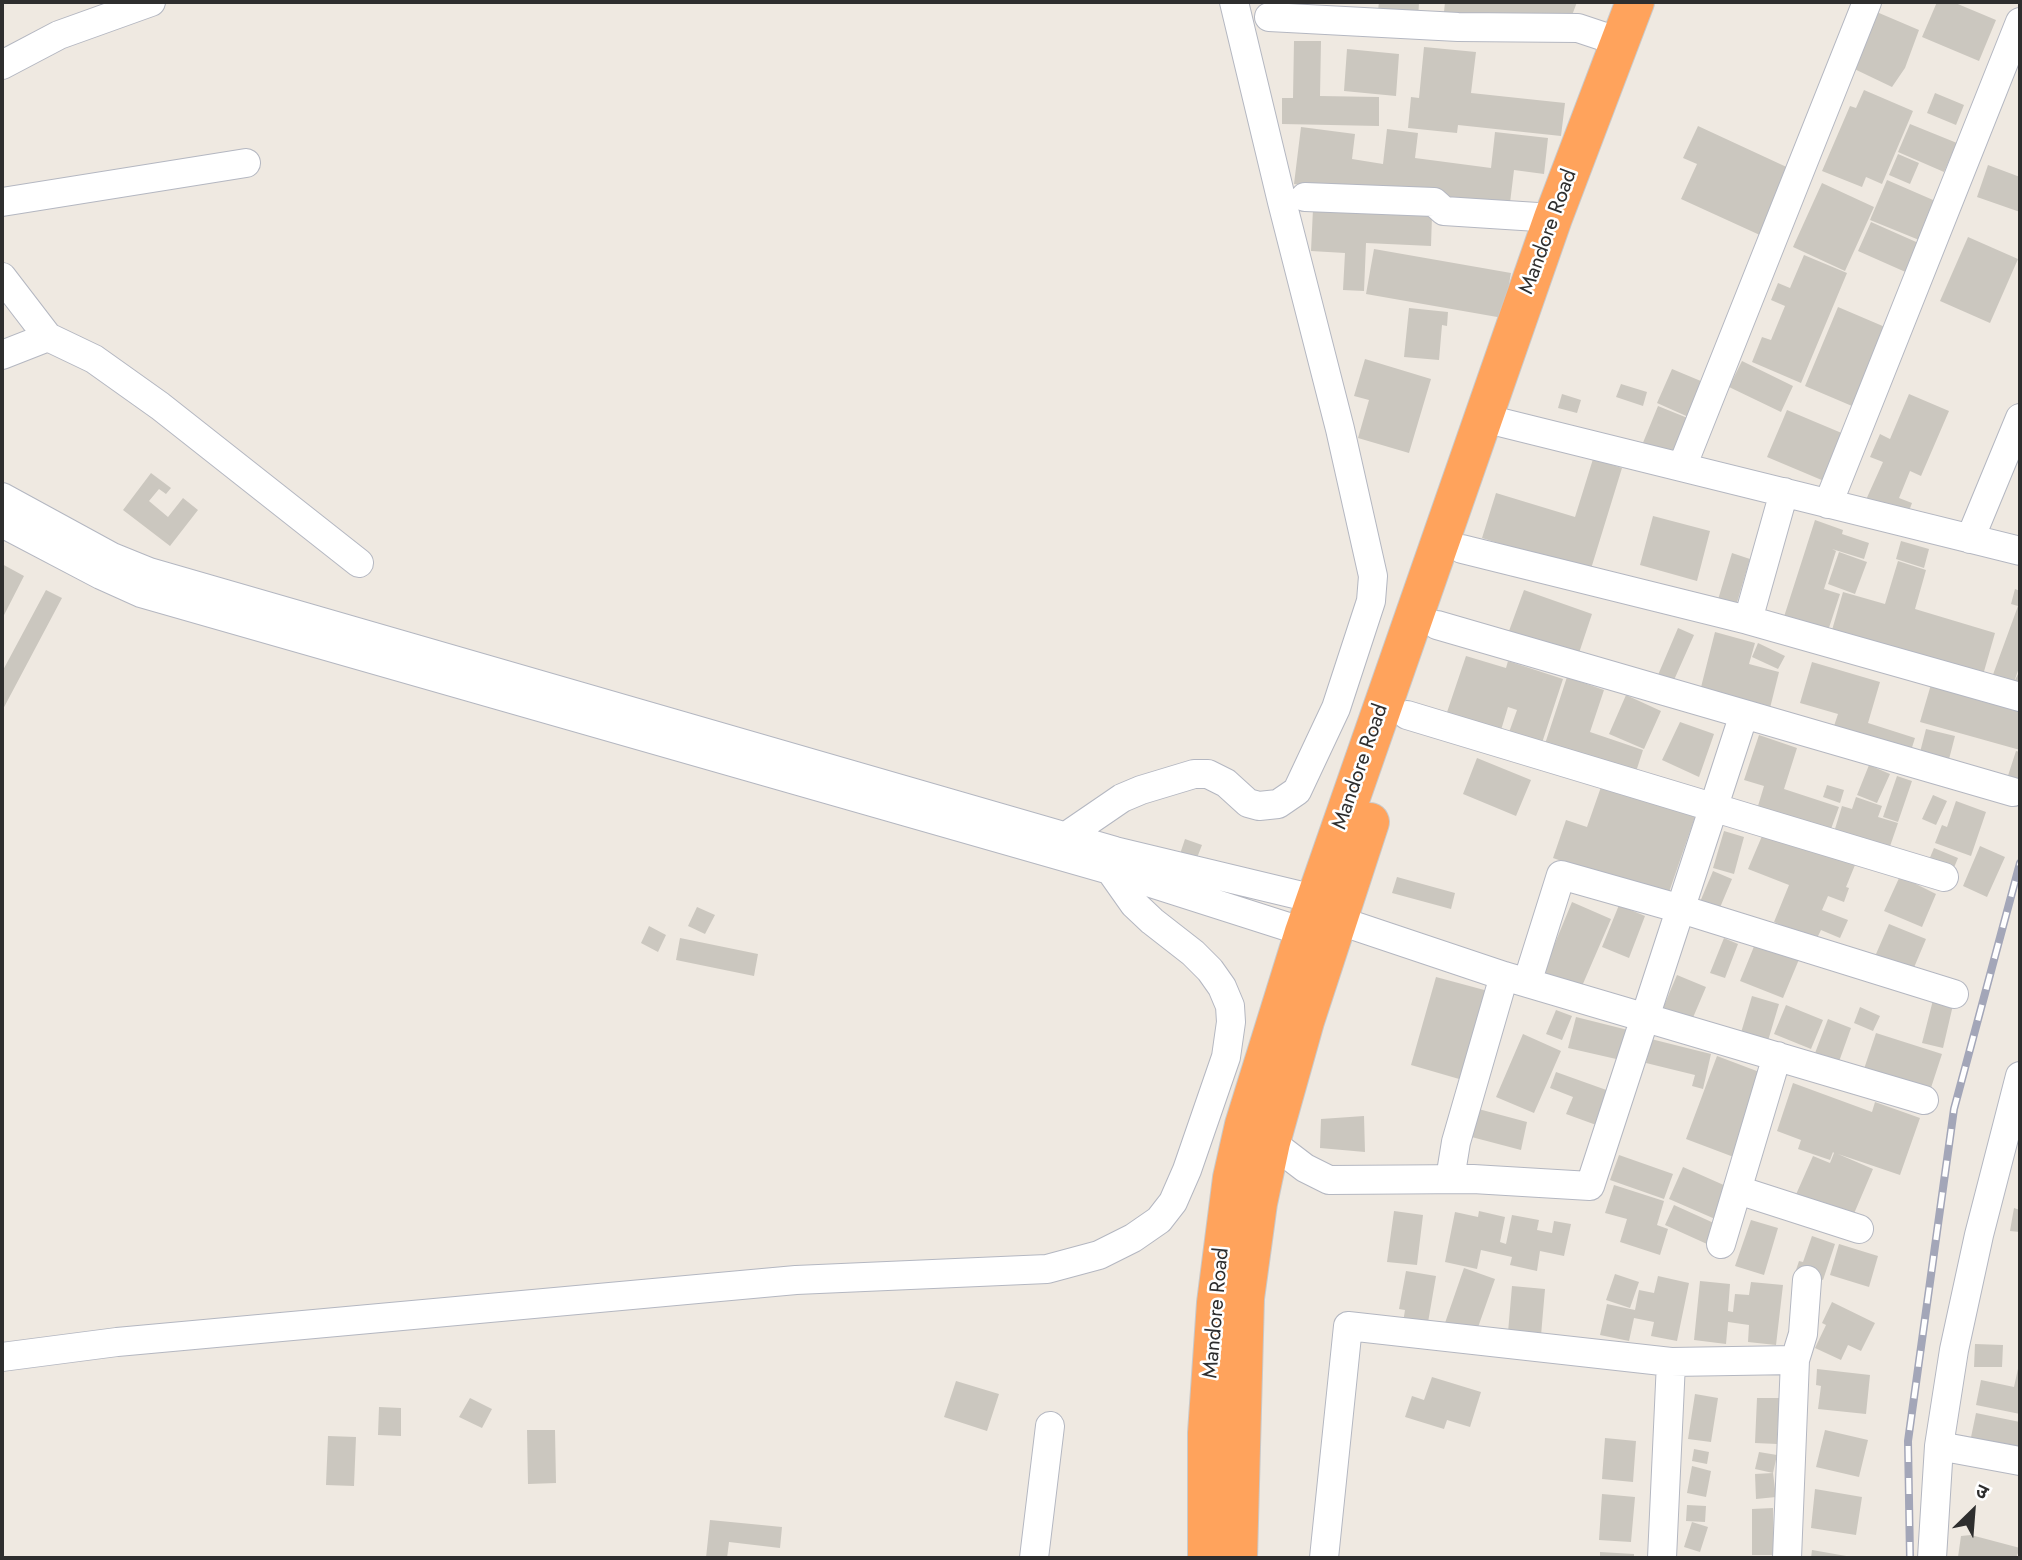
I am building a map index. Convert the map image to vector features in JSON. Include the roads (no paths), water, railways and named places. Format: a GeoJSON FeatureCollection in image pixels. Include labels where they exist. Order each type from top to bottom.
{"type":"FeatureCollection","features":[{"type":"Feature","properties":{"kind":"highway","name":"Mandore Road"},"geometry":{"type":"LineString","coordinates":[[1238,1558],[1245,1298],[1258,1203],[1271,1142],[1305,1021],[1319,917],[1407,715],[1462,549],[1553,218],[1634,2]]}},
{"type":"Feature","properties":{"kind":"highway","name":"Mandore Road"},"geometry":{"type":"LineString","coordinates":[[1207,1558],[1208,1433],[1216,1303],[1232,1178],[1244,1125],[1496,421],[1659,2]]}},
{"type":"Feature","properties":{"kind":"street"},"geometry":{"type":"LineString","coordinates":[[2,65],[59,35],[151,2]]}},
{"type":"Feature","properties":{"kind":"street"},"geometry":{"type":"LineString","coordinates":[[1065,836],[1122,798],[1194,774],[1208,774],[1226,783],[1248,803],[1259,806],[1278,804],[1297,791],[1336,708],[1371,601],[1373,576],[1340,429],[1234,2]]}},
{"type":"Feature","properties":{"kind":"street"},"geometry":{"type":"LineString","coordinates":[[1682,467],[1867,2]]}},
{"type":"Feature","properties":{"kind":"street"},"geometry":{"type":"LineString","coordinates":[[1269,17],[1458,27],[1578,28],[1620,42]]}},
{"type":"Feature","properties":{"kind":"street"},"geometry":{"type":"LineString","coordinates":[[1828,504],[2020,22]]}},
{"type":"Feature","properties":{"kind":"street"},"geometry":{"type":"LineString","coordinates":[[2,202],[246,163]]}},
{"type":"Feature","properties":{"kind":"street"},"geometry":{"type":"LineString","coordinates":[[1305,197],[1434,202],[1444,211],[1553,218]]}},
{"type":"Feature","properties":{"kind":"street"},"geometry":{"type":"LineString","coordinates":[[2,276],[48,337],[94,359],[160,406],[359,563]]}},
{"type":"Feature","properties":{"kind":"street"},"geometry":{"type":"LineString","coordinates":[[2,355],[48,337]]}},
{"type":"Feature","properties":{"kind":"street"},"geometry":{"type":"LineString","coordinates":[[1969,539],[2020,418]]}},
{"type":"Feature","properties":{"kind":"street"},"geometry":{"type":"LineString","coordinates":[[1496,421],[2020,551]]}},
{"type":"Feature","properties":{"kind":"street"},"geometry":{"type":"LineString","coordinates":[[1748,620],[1784,492]]}},
{"type":"Feature","properties":{"kind":"street"},"geometry":{"type":"LineString","coordinates":[[2,498],[112,557],[146,583],[1110,870],[1170,877]]}},
{"type":"Feature","properties":{"kind":"street"},"geometry":{"type":"LineString","coordinates":[[2,523],[101,575],[146,583],[1065,836],[1170,877],[1319,917],[1516,979],[1924,1100]]}},
{"type":"Feature","properties":{"kind":"street"},"geometry":{"type":"LineString","coordinates":[[1462,549],[1748,620],[2020,697]]}},
{"type":"Feature","properties":{"kind":"street"},"geometry":{"type":"LineString","coordinates":[[1437,625],[2013,792]]}},
{"type":"Feature","properties":{"kind":"street"},"geometry":{"type":"LineString","coordinates":[[1271,1142],[1306,1168],[1329,1180],[1450,1179],[1590,1186],[1744,714]]}},
{"type":"Feature","properties":{"kind":"street"},"geometry":{"type":"LineString","coordinates":[[1407,715],[1944,877]]}},
{"type":"Feature","properties":{"kind":"street"},"geometry":{"type":"LineString","coordinates":[[2,1357],[117,1342],[796,1280],[1047,1269],[1099,1255],[1142,1232],[1158,1220],[1173,1202],[1187,1170],[1226,1057],[1231,1023],[1230,1006],[1222,987],[1210,970],[1193,953],[1152,922],[1110,870]]}},
{"type":"Feature","properties":{"kind":"street"},"geometry":{"type":"LineString","coordinates":[[1450,1179],[1457,1142],[1516,979],[1561,875],[1681,909],[1954,994]]}},
{"type":"Feature","properties":{"kind":"street"},"geometry":{"type":"LineString","coordinates":[[1721,1244],[1777,1056]]}},
{"type":"Feature","properties":{"kind":"street"},"geometry":{"type":"LineString","coordinates":[[1932,1558],[1939,1446],[1954,1350],[2020,1076]]}},
{"type":"Feature","properties":{"kind":"street"},"geometry":{"type":"LineString","coordinates":[[1738,1190],[1859,1228]]}},
{"type":"Feature","properties":{"kind":"street"},"geometry":{"type":"LineString","coordinates":[[1787,1558],[1795,1360],[1803,1334],[1807,1280]]}},
{"type":"Feature","properties":{"kind":"street"},"geometry":{"type":"LineString","coordinates":[[1324,1558],[1348,1326],[1671,1362],[1795,1360]]}},
{"type":"Feature","properties":{"kind":"street"},"geometry":{"type":"LineString","coordinates":[[1662,1558],[1671,1362]]}},
{"type":"Feature","properties":{"kind":"street"},"geometry":{"type":"LineString","coordinates":[[1034,1558],[1050,1426]]}},
{"type":"Feature","properties":{"kind":"street"},"geometry":{"type":"LineString","coordinates":[[1939,1446],[2020,1461]]}},
{"type":"Feature","properties":{"kind":"railway"},"geometry":{"type":"LineString","coordinates":[[1910,1558],[1908,1441],[1954,1109],[2020,863]]}}]}
